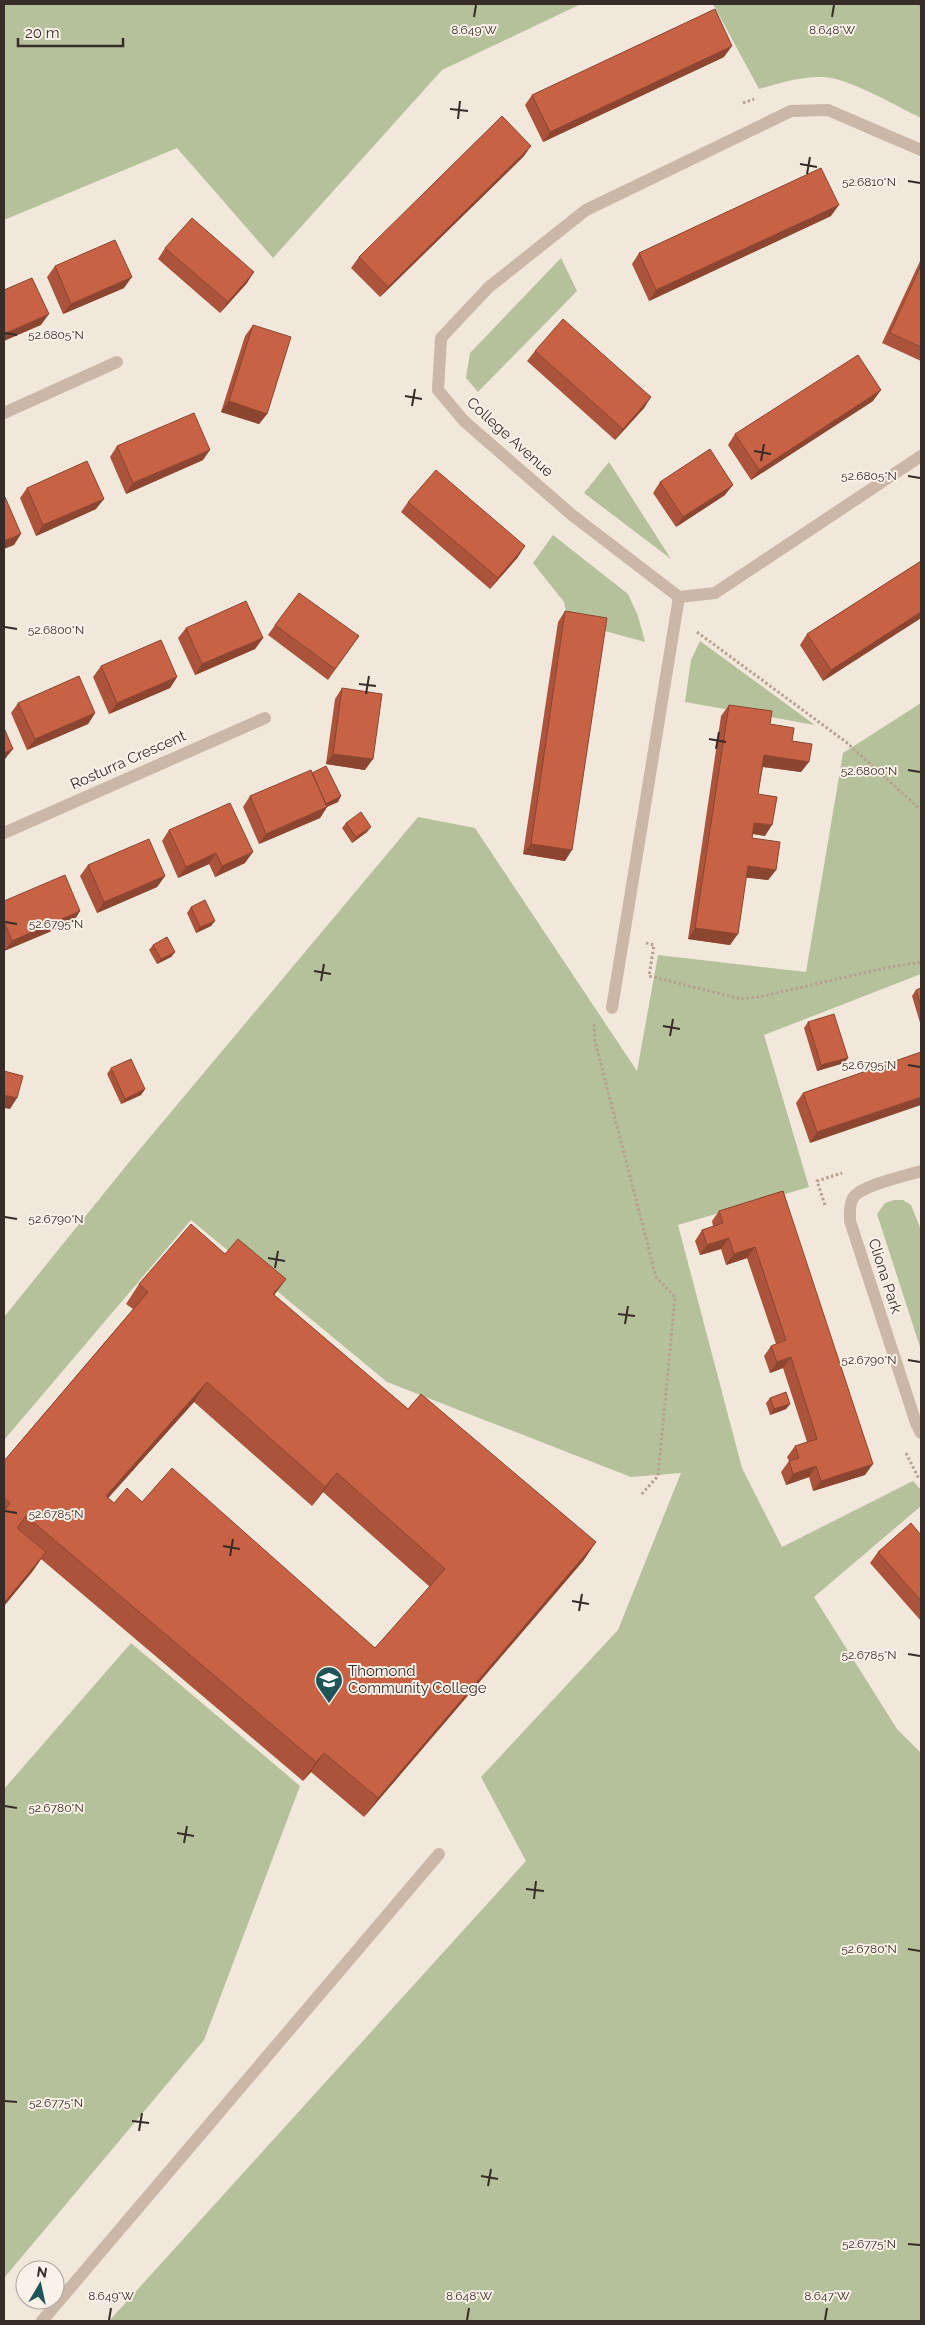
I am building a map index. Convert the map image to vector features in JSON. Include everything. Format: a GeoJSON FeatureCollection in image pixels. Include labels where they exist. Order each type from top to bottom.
{"type":"FeatureCollection","features":[{"type":"Feature","properties":{"kind":"street","name":"College Avenue"},"geometry":{"type":"LineString","coordinates":[[679,598],[572,515],[464,422],[438,390],[441,338],[489,287],[586,210],[791,111],[828,110],[921,150]]}},
{"type":"Feature","properties":{"kind":"street"},"geometry":{"type":"LineString","coordinates":[[4,413],[117,362]]}},
{"type":"Feature","properties":{"kind":"street"},"geometry":{"type":"LineString","coordinates":[[612,1008],[679,598],[715,593],[921,456]]}},
{"type":"Feature","properties":{"kind":"street","name":"Rosturra Crescent"},"geometry":{"type":"LineString","coordinates":[[4,833],[265,718]]}},
{"type":"Feature","properties":{"kind":"street","name":"Cliona Park"},"geometry":{"type":"LineString","coordinates":[[921,1172],[862,1190],[852,1198],[850,1208],[853,1230],[916,1424],[921,1433]]}},
{"type":"Feature","properties":{"kind":"street"},"geometry":{"type":"LineString","coordinates":[[42,2321],[439,1854]]}},
{"type":"Feature","properties":{"kind":"path"},"geometry":{"type":"LineString","coordinates":[[676,617],[846,742],[921,810]]}},
{"type":"Feature","properties":{"kind":"path"},"geometry":{"type":"LineString","coordinates":[[693,642],[698,633]]}},
{"type":"Feature","properties":{"kind":"path"},"geometry":{"type":"LineString","coordinates":[[640,940],[654,945],[649,976],[741,998],[759,997],[827,980],[921,962]]}},
{"type":"Feature","properties":{"kind":"path"},"geometry":{"type":"LineString","coordinates":[[594,1023],[595,1041],[656,1277],[675,1298],[658,1476],[640,1496]]}},
{"type":"Feature","properties":{"kind":"green space"},"geometry":{"type":"Polygon","coordinates":[[[4,4],[581,4],[442,70],[273,258],[177,148],[4,220],[4,4]]]}},
{"type":"Feature","properties":{"kind":"green space"},"geometry":{"type":"Polygon","coordinates":[[[713,4],[921,4],[921,118],[860,88],[824,77],[791,80],[759,89],[713,4]]]}},
{"type":"Feature","properties":{"kind":"green space"},"geometry":{"type":"Polygon","coordinates":[[[561,258],[577,291],[478,392],[466,378],[470,353],[561,258]]]}},
{"type":"Feature","properties":{"kind":"green space"},"geometry":{"type":"Polygon","coordinates":[[[609,462],[671,559],[584,493],[609,462]]]}},
{"type":"Feature","properties":{"kind":"green space"},"geometry":{"type":"Polygon","coordinates":[[[553,535],[628,594],[638,616],[645,642],[568,621],[564,602],[533,563],[553,535]]]}},
{"type":"Feature","properties":{"kind":"green space"},"geometry":{"type":"Polygon","coordinates":[[[700,641],[815,725],[685,702],[691,660],[700,641]]]}},
{"type":"Feature","properties":{"kind":"green space"},"geometry":{"type":"Polygon","coordinates":[[[921,703],[921,974],[764,1035],[809,1187],[678,1225],[742,1468],[782,1547],[913,1481],[921,1490],[921,1506],[814,1597],[897,1729],[921,1753],[921,2321],[109,2321],[526,1861],[481,1777],[618,1630],[681,1473],[631,1477],[387,1382],[191,1220],[4,1440],[4,1317],[130,1161],[418,817],[475,828],[637,1071],[658,955],[806,972],[843,753],[921,703]]]}},
{"type":"Feature","properties":{"kind":"green space"},"geometry":{"type":"Polygon","coordinates":[[[903,1200],[911,1205],[921,1230],[921,1350],[877,1214],[885,1203],[903,1200]]]}},
{"type":"Feature","properties":{"kind":"green space"},"geometry":{"type":"Polygon","coordinates":[[[131,1643],[300,1786],[204,2040],[19,2260],[15,2260],[15,2265],[4,2278],[4,1789],[131,1643]]]}},
{"type":"Feature","properties":{"kind":"building"},"geometry":{"type":"Polygon","coordinates":[[[715,9],[732,46],[550,132],[532,95],[715,9]]]}},
{"type":"Feature","properties":{"kind":"building"},"geometry":{"type":"Polygon","coordinates":[[[502,116],[531,146],[388,287],[359,257],[502,116]]]}},
{"type":"Feature","properties":{"kind":"building"},"geometry":{"type":"Polygon","coordinates":[[[821,168],[839,205],[656,290],[639,253],[821,168]]]}},
{"type":"Feature","properties":{"kind":"building"},"geometry":{"type":"Polygon","coordinates":[[[192,218],[254,272],[228,302],[165,248],[192,218]]]}},
{"type":"Feature","properties":{"kind":"building"},"geometry":{"type":"Polygon","coordinates":[[[115,240],[132,277],[71,304],[55,266],[115,240]]]}},
{"type":"Feature","properties":{"kind":"building"},"geometry":{"type":"Polygon","coordinates":[[[921,265],[921,347],[890,333],[921,265]]]}},
{"type":"Feature","properties":{"kind":"building"},"geometry":{"type":"Polygon","coordinates":[[[32,278],[49,314],[4,334],[4,290],[32,278]]]}},
{"type":"Feature","properties":{"kind":"building"},"geometry":{"type":"Polygon","coordinates":[[[563,319],[651,397],[623,429],[535,351],[563,319]]]}},
{"type":"Feature","properties":{"kind":"building"},"geometry":{"type":"Polygon","coordinates":[[[253,325],[291,337],[267,414],[229,401],[253,325]]]}},
{"type":"Feature","properties":{"kind":"building"},"geometry":{"type":"Polygon","coordinates":[[[858,355],[881,390],[759,470],[735,434],[858,355]]]}},
{"type":"Feature","properties":{"kind":"building"},"geometry":{"type":"Polygon","coordinates":[[[194,413],[210,450],[133,483],[117,446],[194,413]]]}},
{"type":"Feature","properties":{"kind":"building"},"geometry":{"type":"Polygon","coordinates":[[[710,449],[733,485],[683,517],[660,482],[710,449]]]}},
{"type":"Feature","properties":{"kind":"building"},"geometry":{"type":"Polygon","coordinates":[[[87,461],[104,499],[43,525],[27,488],[87,461]]]}},
{"type":"Feature","properties":{"kind":"building"},"geometry":{"type":"Polygon","coordinates":[[[436,470],[525,546],[498,578],[408,502],[436,470]]]}},
{"type":"Feature","properties":{"kind":"building"},"geometry":{"type":"Polygon","coordinates":[[[4,497],[21,534],[4,541],[4,497]]]}},
{"type":"Feature","properties":{"kind":"building"},"geometry":{"type":"Polygon","coordinates":[[[921,561],[921,612],[831,670],[807,634],[921,561]]]}},
{"type":"Feature","properties":{"kind":"building"},"geometry":{"type":"Polygon","coordinates":[[[299,593],[359,636],[335,669],[275,625],[299,593]]]}},
{"type":"Feature","properties":{"kind":"building"},"geometry":{"type":"Polygon","coordinates":[[[246,601],[263,638],[202,664],[186,628],[246,601]]]}},
{"type":"Feature","properties":{"kind":"building"},"geometry":{"type":"Polygon","coordinates":[[[565,611],[607,618],[572,850],[531,844],[565,611]]]}},
{"type":"Feature","properties":{"kind":"building"},"geometry":{"type":"Polygon","coordinates":[[[161,640],[177,677],[117,703],[101,666],[161,640]]]}},
{"type":"Feature","properties":{"kind":"building"},"geometry":{"type":"Polygon","coordinates":[[[79,676],[95,713],[35,739],[18,703],[79,676]]]}},
{"type":"Feature","properties":{"kind":"building"},"geometry":{"type":"Polygon","coordinates":[[[342,688],[382,694],[373,759],[333,754],[342,688]]]}},
{"type":"Feature","properties":{"kind":"building"},"geometry":{"type":"Polygon","coordinates":[[[729,705],[772,711],[770,724],[794,728],[792,741],[812,744],[809,762],[764,755],[758,794],[777,797],[772,825],[754,823],[752,838],[780,842],[776,870],[748,866],[738,934],[695,928],[729,705]]]}},
{"type":"Feature","properties":{"kind":"building"},"geometry":{"type":"Polygon","coordinates":[[[4,728],[13,749],[4,753],[4,728]]]}},
{"type":"Feature","properties":{"kind":"building"},"geometry":{"type":"Polygon","coordinates":[[[326,766],[341,796],[326,804],[312,773],[326,766]]]}},
{"type":"Feature","properties":{"kind":"building"},"geometry":{"type":"Polygon","coordinates":[[[311,770],[327,807],[266,834],[250,796],[311,770]]]}},
{"type":"Feature","properties":{"kind":"building"},"geometry":{"type":"Polygon","coordinates":[[[230,803],[253,852],[222,866],[216,853],[186,867],[169,830],[230,803]]]}},
{"type":"Feature","properties":{"kind":"building"},"geometry":{"type":"Polygon","coordinates":[[[361,812],[371,827],[356,837],[346,823],[361,812]]]}},
{"type":"Feature","properties":{"kind":"building"},"geometry":{"type":"Polygon","coordinates":[[[149,839],[165,876],[104,902],[88,865],[149,839]]]}},
{"type":"Feature","properties":{"kind":"building"},"geometry":{"type":"Polygon","coordinates":[[[65,875],[80,911],[12,941],[4,922],[4,901],[65,875]]]}},
{"type":"Feature","properties":{"kind":"building"},"geometry":{"type":"Polygon","coordinates":[[[205,900],[215,921],[200,927],[191,907],[205,900]]]}},
{"type":"Feature","properties":{"kind":"building"},"geometry":{"type":"Polygon","coordinates":[[[167,937],[175,952],[161,959],[153,945],[167,937]]]}},
{"type":"Feature","properties":{"kind":"building"},"geometry":{"type":"Polygon","coordinates":[[[921,988],[921,1007],[916,990],[921,988]]]}},
{"type":"Feature","properties":{"kind":"building"},"geometry":{"type":"Polygon","coordinates":[[[834,1014],[848,1058],[821,1065],[808,1022],[834,1014]]]}},
{"type":"Feature","properties":{"kind":"building"},"geometry":{"type":"Polygon","coordinates":[[[921,1052],[921,1097],[817,1132],[803,1093],[921,1052]]]}},
{"type":"Feature","properties":{"kind":"building"},"geometry":{"type":"Polygon","coordinates":[[[131,1059],[145,1089],[125,1099],[111,1068],[131,1059]]]}},
{"type":"Feature","properties":{"kind":"building"},"geometry":{"type":"Polygon","coordinates":[[[4,1071],[23,1076],[17,1098],[4,1095],[4,1071]]]}},
{"type":"Feature","properties":{"kind":"building"},"geometry":{"type":"Polygon","coordinates":[[[783,1191],[873,1464],[821,1481],[816,1466],[793,1474],[789,1461],[799,1458],[795,1446],[817,1439],[791,1357],[777,1362],[771,1346],[786,1340],[755,1247],[734,1254],[729,1238],[707,1245],[702,1230],[723,1223],[719,1211],[783,1191]]]}},
{"type":"Feature","properties":{"kind":"building"},"geometry":{"type":"Polygon","coordinates":[[[191,1224],[225,1254],[238,1239],[286,1279],[273,1294],[408,1409],[421,1394],[596,1542],[378,1798],[324,1753],[316,1762],[26,1516],[17,1528],[46,1552],[4,1603],[4,1511],[10,1503],[4,1498],[4,1461],[148,1292],[139,1284],[191,1224]],[[207,1382],[106,1496],[114,1503],[127,1488],[142,1502],[172,1468],[375,1648],[445,1569],[337,1473],[325,1487],[207,1382]]]}},
{"type":"Feature","properties":{"kind":"building"},"geometry":{"type":"Polygon","coordinates":[[[786,1392],[790,1404],[774,1409],[770,1398],[786,1392]]]}},
{"type":"Feature","properties":{"kind":"building"},"geometry":{"type":"Polygon","coordinates":[[[911,1523],[921,1535],[921,1601],[878,1552],[911,1523]]]}},
{"type":"Feature","properties":{"kind":"place","name":"Thomond Community College"},"geometry":{"type":"Point","coordinates":[329,1704]}}]}
